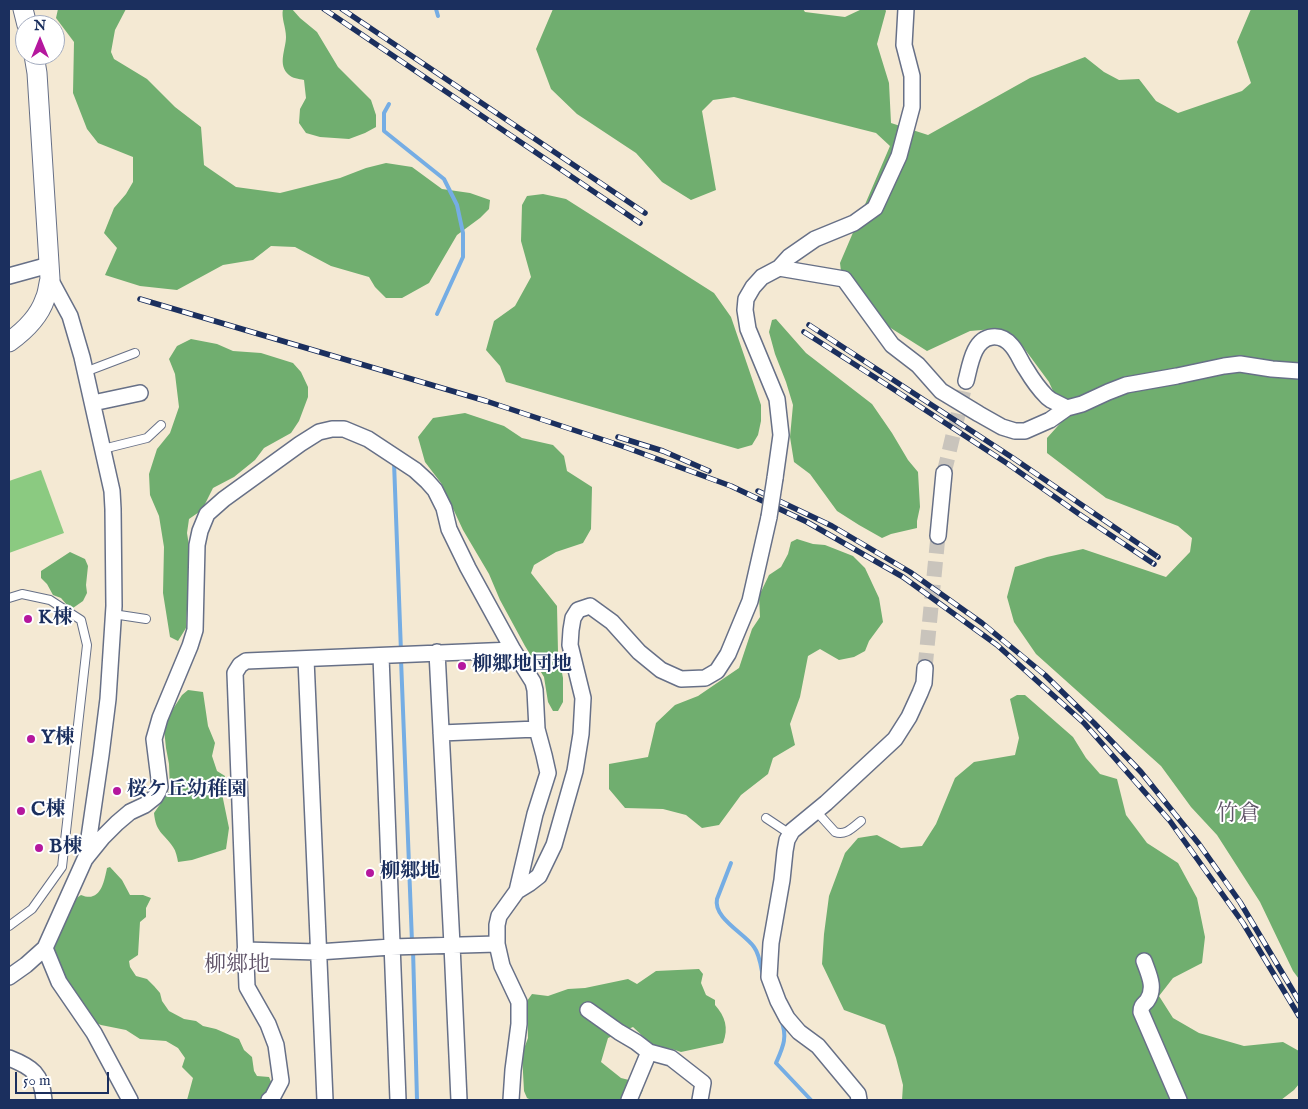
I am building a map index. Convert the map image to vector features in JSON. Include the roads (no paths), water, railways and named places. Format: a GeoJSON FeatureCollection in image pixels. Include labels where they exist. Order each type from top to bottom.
{"type":"FeatureCollection","features":[{"type":"Feature","properties":{"kind":"street"},"geometry":{"type":"LineString","coordinates":[[517,891],[539,876],[554,845],[575,771],[581,734],[582,698],[570,645],[573,618],[578,610],[590,606],[612,622],[639,652],[661,670],[681,679],[705,678],[717,671],[728,654],[750,601],[769,517],[781,435],[778,399],[748,329],[745,310],[746,299],[762,277],[780,268],[789,257],[815,239],[854,223],[875,208],[899,156],[912,107],[912,76],[904,45],[906,9]]}},
{"type":"Feature","properties":{"kind":"street"},"geometry":{"type":"LineString","coordinates":[[9,342],[22,333],[36,316],[45,300],[49,272],[36,65]]}},
{"type":"Feature","properties":{"kind":"street"},"geometry":{"type":"LineString","coordinates":[[780,268],[844,279],[892,345],[918,365],[941,390],[1002,427],[1015,431],[1025,431],[1050,420],[1067,408],[1082,404],[1126,385],[1240,364],[1272,369],[1299,370]]}},
{"type":"Feature","properties":{"kind":"street"},"geometry":{"type":"LineString","coordinates":[[9,276],[49,272]]}},
{"type":"Feature","properties":{"kind":"street"},"geometry":{"type":"LineString","coordinates":[[49,272],[70,316],[85,372],[112,491],[113,614],[108,699],[85,859]]}},
{"type":"Feature","properties":{"kind":"street"},"geometry":{"type":"LineString","coordinates":[[966,381],[975,352],[983,340],[997,336],[1005,339],[1012,346],[1026,371],[1047,397],[1067,408]]}},
{"type":"Feature","properties":{"kind":"street"},"geometry":{"type":"LineString","coordinates":[[92,403],[140,393]]}},
{"type":"Feature","properties":{"kind":"street"},"geometry":{"type":"LineString","coordinates":[[9,977],[45,948],[85,859],[117,823],[130,812],[145,805],[158,792],[160,787],[154,740],[160,718],[195,630],[197,545],[207,514],[224,499],[319,432],[344,429],[368,439],[395,457],[427,481],[435,490],[444,508],[449,529],[468,568],[513,650],[533,682],[538,729],[548,773],[535,814],[517,891],[496,925],[497,944],[502,966],[518,1002],[512,1100]]}},
{"type":"Feature","properties":{"kind":"street"},"geometry":{"type":"LineString","coordinates":[[938,536],[944,473]]}},
{"type":"Feature","properties":{"kind":"street"},"geometry":{"type":"LineString","coordinates":[[269,1100],[281,1081],[276,1045],[268,1024],[246,987],[236,673],[240,665],[246,661],[513,650]]}},
{"type":"Feature","properties":{"kind":"street"},"geometry":{"type":"LineString","coordinates":[[437,652],[459,1100]]}},
{"type":"Feature","properties":{"kind":"street"},"geometry":{"type":"LineString","coordinates":[[381,656],[397,947],[398,1100]]}},
{"type":"Feature","properties":{"kind":"street"},"geometry":{"type":"LineString","coordinates":[[306,659],[325,1100]]}},
{"type":"Feature","properties":{"kind":"street"},"geometry":{"type":"LineString","coordinates":[[859,1100],[858,1094],[818,1046],[799,1032],[787,1018],[769,977],[771,943],[787,840],[790,834],[895,739],[909,717],[920,693],[924,683],[926,668]]}},
{"type":"Feature","properties":{"kind":"street"},"geometry":{"type":"LineString","coordinates":[[441,733],[538,729]]}},
{"type":"Feature","properties":{"kind":"street"},"geometry":{"type":"LineString","coordinates":[[245,950],[318,952],[452,944],[497,944]]}},
{"type":"Feature","properties":{"kind":"street"},"geometry":{"type":"LineString","coordinates":[[45,948],[59,982],[94,1033],[130,1100]]}},
{"type":"Feature","properties":{"kind":"street"},"geometry":{"type":"LineString","coordinates":[[1144,961],[1152,985],[1152,993],[1141,1007],[1141,1012],[1179,1100]]}},
{"type":"Feature","properties":{"kind":"street"},"geometry":{"type":"LineString","coordinates":[[588,1010],[648,1052],[671,1058],[703,1083],[700,1100]]}},
{"type":"Feature","properties":{"kind":"street"},"geometry":{"type":"LineString","coordinates":[[629,1100],[648,1052]]}},
{"type":"Feature","properties":{"kind":"street"},"geometry":{"type":"LineString","coordinates":[[9,1058],[26,1064],[37,1074],[44,1100]]}},
{"type":"Feature","properties":{"kind":"lane"},"geometry":{"type":"LineString","coordinates":[[85,372],[136,353]]}},
{"type":"Feature","properties":{"kind":"lane"},"geometry":{"type":"LineString","coordinates":[[103,449],[147,438],[161,425]]}},
{"type":"Feature","properties":{"kind":"lane"},"geometry":{"type":"LineString","coordinates":[[9,598],[22,594],[50,600],[81,620],[86,645],[62,867],[32,909],[9,926]]}},
{"type":"Feature","properties":{"kind":"lane"},"geometry":{"type":"LineString","coordinates":[[113,614],[146,619]]}},
{"type":"Feature","properties":{"kind":"lane"},"geometry":{"type":"LineString","coordinates":[[816,811],[839,834],[848,831],[861,821]]}},
{"type":"Feature","properties":{"kind":"lane"},"geometry":{"type":"LineString","coordinates":[[766,818],[790,834]]}},
{"type":"Feature","properties":{"kind":"waterway"},"geometry":{"type":"LineString","coordinates":[[436,9],[438,16]]}},
{"type":"Feature","properties":{"kind":"waterway"},"geometry":{"type":"LineString","coordinates":[[389,104],[384,113],[384,131],[444,179],[457,205],[463,233],[463,257],[437,314]]}},
{"type":"Feature","properties":{"kind":"waterway"},"geometry":{"type":"LineString","coordinates":[[394,462],[401,652]]}},
{"type":"Feature","properties":{"kind":"waterway"},"geometry":{"type":"LineString","coordinates":[[401,659],[412,942]]}},
{"type":"Feature","properties":{"kind":"waterway"},"geometry":{"type":"LineString","coordinates":[[731,863],[717,899],[717,906],[724,919],[756,950],[763,977]]}},
{"type":"Feature","properties":{"kind":"waterway"},"geometry":{"type":"LineString","coordinates":[[413,949],[417,1100]]}},
{"type":"Feature","properties":{"kind":"waterway"},"geometry":{"type":"LineString","coordinates":[[781,1020],[784,1032],[783,1047],[776,1063],[811,1100]]}},
{"type":"Feature","properties":{"kind":"tunnel"},"geometry":{"type":"LineString","coordinates":[[944,473],[966,381]]}},
{"type":"Feature","properties":{"kind":"tunnel"},"geometry":{"type":"LineString","coordinates":[[925,668],[938,536]]}},
{"type":"Feature","properties":{"kind":"railway"},"geometry":{"type":"LineString","coordinates":[[324,9],[640,223]]}},
{"type":"Feature","properties":{"kind":"railway"},"geometry":{"type":"LineString","coordinates":[[342,9],[645,213]]}},
{"type":"Feature","properties":{"kind":"railway"},"geometry":{"type":"LineString","coordinates":[[140,299],[486,401],[622,446],[731,486],[807,522],[903,577],[997,645],[1084,723],[1170,821],[1243,923],[1299,1016]]}},
{"type":"Feature","properties":{"kind":"railway"},"geometry":{"type":"LineString","coordinates":[[809,325],[1013,458],[1158,557]]}},
{"type":"Feature","properties":{"kind":"railway"},"geometry":{"type":"LineString","coordinates":[[804,332],[1008,464],[1154,564]]}},
{"type":"Feature","properties":{"kind":"railway"},"geometry":{"type":"LineString","coordinates":[[618,437],[663,451],[709,471]]}},
{"type":"Feature","properties":{"kind":"railway"},"geometry":{"type":"LineString","coordinates":[[758,491],[832,526],[910,572],[982,623],[1045,675],[1141,772],[1199,844],[1240,902],[1299,1001]]}},
{"type":"Feature","properties":{"kind":"place","name":"K棟"},"geometry":{"type":"Point","coordinates":[28,619]}},
{"type":"Feature","properties":{"kind":"place","name":"柳郷地団地"},"geometry":{"type":"Point","coordinates":[462,666]}},
{"type":"Feature","properties":{"kind":"place","name":"Y棟"},"geometry":{"type":"Point","coordinates":[31,739]}},
{"type":"Feature","properties":{"kind":"place","name":"桜ケ丘幼稚園"},"geometry":{"type":"Point","coordinates":[117,791]}},
{"type":"Feature","properties":{"kind":"place","name":"C棟"},"geometry":{"type":"Point","coordinates":[21,811]}},
{"type":"Feature","properties":{"kind":"place","name":"B棟"},"geometry":{"type":"Point","coordinates":[39,848]}},
{"type":"Feature","properties":{"kind":"place","name":"柳郷地"},"geometry":{"type":"Point","coordinates":[370,873]}},
{"type":"Feature","properties":{"kind":"district","name":"竹倉"},"geometry":{"type":"Point","coordinates":[1238,815]}},
{"type":"Feature","properties":{"kind":"district","name":"柳郷地"},"geometry":{"type":"Point","coordinates":[237,966]}}]}
